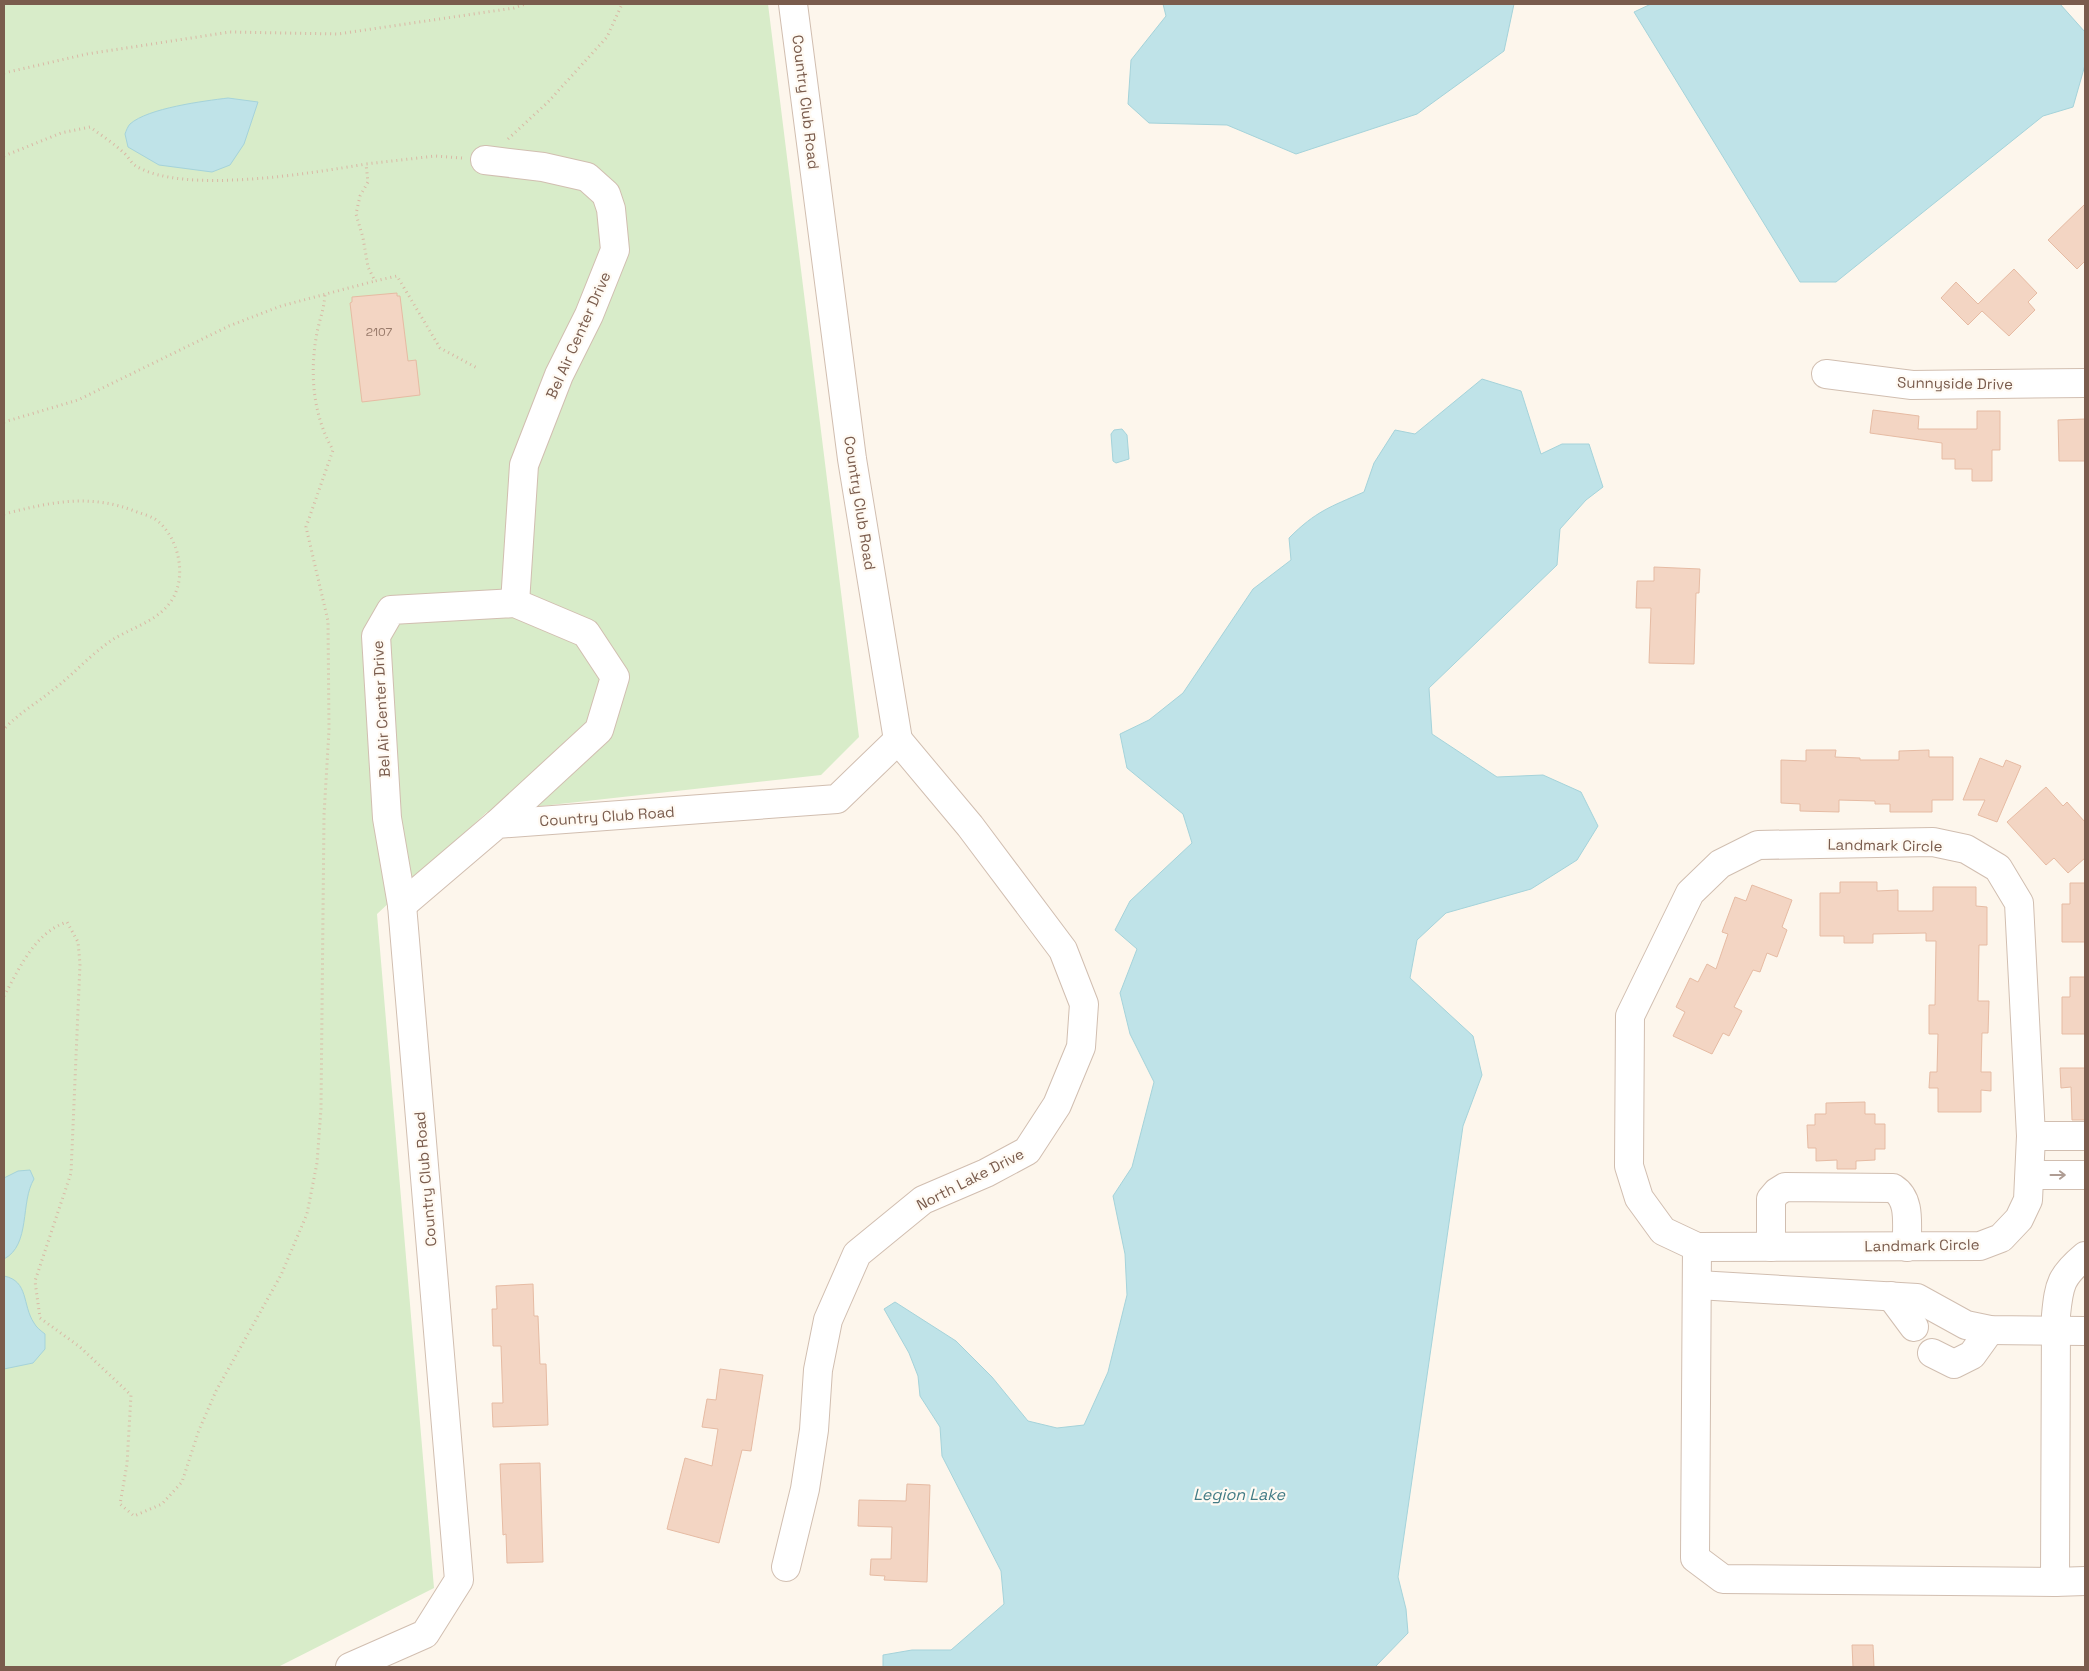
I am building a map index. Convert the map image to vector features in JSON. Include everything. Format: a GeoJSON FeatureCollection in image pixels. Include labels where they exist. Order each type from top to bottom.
{"type":"FeatureCollection","features":[{"type":"Feature","properties":{"kind":"street","name":"Country Club Road"},"geometry":{"type":"LineString","coordinates":[[497,824],[837,799],[898,740],[852,460],[793,4]]}},
{"type":"Feature","properties":{"kind":"street","name":"Bel Air Center Drive"},"geometry":{"type":"LineString","coordinates":[[485,160],[543,167],[587,177],[606,194],[611,209],[615,250],[590,315],[559,375],[524,465],[515,603]]}},
{"type":"Feature","properties":{"kind":"street","name":"Sunnyside Drive"},"geometry":{"type":"LineString","coordinates":[[1826,374],[1912,385],[2085,383]]}},
{"type":"Feature","properties":{"kind":"street","name":"Bel Air Center Drive"},"geometry":{"type":"LineString","coordinates":[[402,904],[387,818],[376,636],[391,610],[515,603],[586,633],[615,677],[599,730],[497,824]]}},
{"type":"Feature","properties":{"kind":"street","name":"North Lake Drive"},"geometry":{"type":"LineString","coordinates":[[786,1567],[805,1489],[814,1430],[818,1370],[828,1320],[857,1254],[923,1200],[986,1173],[1027,1151],[1057,1105],[1082,1047],[1084,1004],[1063,950],[970,826],[898,740]]}},
{"type":"Feature","properties":{"kind":"street"},"geometry":{"type":"LineString","coordinates":[[402,904],[497,824]]}},
{"type":"Feature","properties":{"kind":"street","name":"Landmark Circle"},"geometry":{"type":"LineString","coordinates":[[1933,842],[1966,849],[1998,868],[2019,903],[2031,1136],[2030,1174],[2028,1200],[2019,1219],[2001,1238],[1980,1246],[1698,1247],[1663,1231],[1638,1198],[1629,1166],[1630,1016],[1690,893],[1720,864],[1758,845],[1933,842]]}},
{"type":"Feature","properties":{"kind":"street","name":"Country Club Road"},"geometry":{"type":"LineString","coordinates":[[350,1667],[425,1634],[459,1580],[402,904]]}},
{"type":"Feature","properties":{"kind":"street"},"geometry":{"type":"LineString","coordinates":[[2031,1136],[2085,1136]]}},
{"type":"Feature","properties":{"kind":"street"},"geometry":{"type":"LineString","coordinates":[[2030,1174],[2085,1175]]}},
{"type":"Feature","properties":{"kind":"street"},"geometry":{"type":"LineString","coordinates":[[1772,1247],[1772,1199],[1777,1192],[1785,1187],[1893,1188],[1902,1193],[1905,1202],[1907,1247]]}},
{"type":"Feature","properties":{"kind":"street"},"geometry":{"type":"LineString","coordinates":[[1698,1247],[1695,1558],[1723,1579],[2085,1581]]}},
{"type":"Feature","properties":{"kind":"street"},"geometry":{"type":"LineString","coordinates":[[2055,1582],[2055,1330],[2058,1287],[2072,1267],[2085,1256]]}},
{"type":"Feature","properties":{"kind":"street"},"geometry":{"type":"LineString","coordinates":[[1698,1285],[1916,1298],[1966,1325],[1990,1330],[2085,1331]]}},
{"type":"Feature","properties":{"kind":"street"},"geometry":{"type":"LineString","coordinates":[[1891,1296],[1914,1327]]}},
{"type":"Feature","properties":{"kind":"street"},"geometry":{"type":"LineString","coordinates":[[1932,1353],[1954,1364],[1972,1355],[1990,1330]]}},
{"type":"Feature","properties":{"kind":"path"},"geometry":{"type":"LineString","coordinates":[[4,73],[87,54],[230,32],[338,34],[514,8],[524,4]]}},
{"type":"Feature","properties":{"kind":"path"},"geometry":{"type":"LineString","coordinates":[[4,156],[61,134],[90,127],[123,152],[136,166],[161,175],[208,182],[306,174],[366,164],[435,156],[485,160],[548,102],[607,37],[622,4]]}},
{"type":"Feature","properties":{"kind":"path"},"geometry":{"type":"LineString","coordinates":[[366,164],[368,182],[360,196],[356,214],[363,238],[368,267],[375,281]]}},
{"type":"Feature","properties":{"kind":"path"},"geometry":{"type":"LineString","coordinates":[[4,422],[78,400],[229,326],[281,306],[397,276],[440,348],[477,368]]}},
{"type":"Feature","properties":{"kind":"path"},"geometry":{"type":"LineString","coordinates":[[4,996],[28,953],[56,926],[67,922],[78,942],[80,964],[71,1173],[35,1280],[40,1318],[80,1347],[131,1395],[127,1464],[120,1504],[134,1516],[162,1504],[182,1482],[199,1430],[216,1391],[280,1275],[307,1214],[317,1163],[321,1109],[324,815],[329,730],[328,621],[306,527],[333,450],[324,435],[314,396],[315,352],[318,327],[324,312],[325,294]]}},
{"type":"Feature","properties":{"kind":"path"},"geometry":{"type":"LineString","coordinates":[[4,514],[44,504],[88,500],[127,508],[154,519],[171,533],[179,560],[179,580],[170,603],[148,622],[112,641],[54,689],[20,713],[4,729]]}},
{"type":"Feature","properties":{"kind":"green space"},"geometry":{"type":"Polygon","coordinates":[[[4,4],[768,4],[859,737],[821,775],[487,812],[377,914],[434,1588],[278,1667],[4,1667],[4,4]]]}},
{"type":"Feature","properties":{"kind":"water"},"geometry":{"type":"Polygon","coordinates":[[[1163,4],[1514,4],[1504,51],[1417,114],[1296,154],[1227,125],[1149,123],[1128,104],[1131,60],[1166,16],[1163,4]]]}},
{"type":"Feature","properties":{"kind":"water"},"geometry":{"type":"Polygon","coordinates":[[[1651,4],[2060,4],[2085,32],[2085,65],[2073,107],[2043,116],[1836,282],[1800,282],[1634,12],[1651,4]]]}},
{"type":"Feature","properties":{"kind":"water"},"geometry":{"type":"Polygon","coordinates":[[[228,98],[258,102],[244,144],[230,165],[212,172],[159,165],[128,147],[125,133],[130,124],[138,118],[177,106],[228,98]]]}},
{"type":"Feature","properties":{"kind":"water","name":"Legion Lake"},"geometry":{"type":"Polygon","coordinates":[[[1482,379],[1521,391],[1541,454],[1562,444],[1589,444],[1603,487],[1586,500],[1560,529],[1557,565],[1429,688],[1432,734],[1497,777],[1543,775],[1581,792],[1598,826],[1577,860],[1531,889],[1446,913],[1417,940],[1410,978],[1473,1036],[1482,1075],[1463,1126],[1398,1577],[1406,1609],[1408,1633],[1375,1667],[883,1667],[883,1655],[912,1650],[951,1650],[1004,1604],[1001,1571],[942,1456],[940,1427],[920,1396],[918,1376],[909,1353],[884,1309],[895,1302],[956,1341],[992,1377],[1028,1421],[1057,1428],[1084,1425],[1108,1372],[1127,1295],[1125,1254],[1113,1196],[1132,1167],[1154,1082],[1130,1034],[1120,993],[1137,949],[1115,930],[1130,901],[1192,843],[1183,814],[1127,768],[1120,734],[1149,720],[1183,693],[1253,589],[1291,560],[1289,538],[1307,522],[1332,506],[1364,492],[1374,463],[1395,430],[1415,434],[1482,379]]]}},
{"type":"Feature","properties":{"kind":"water"},"geometry":{"type":"Polygon","coordinates":[[[1122,429],[1127,435],[1129,459],[1116,463],[1113,461],[1111,434],[1114,430],[1122,429]]]}},
{"type":"Feature","properties":{"kind":"water"},"geometry":{"type":"Polygon","coordinates":[[[30,1170],[34,1179],[27,1199],[22,1234],[18,1244],[4,1259],[4,1178],[18,1171],[30,1170]]]}},
{"type":"Feature","properties":{"kind":"water"},"geometry":{"type":"Polygon","coordinates":[[[4,1276],[18,1283],[21,1288],[30,1316],[36,1326],[45,1334],[45,1349],[33,1363],[4,1369],[4,1276]]]}},
{"type":"Feature","properties":{"kind":"building"},"geometry":{"type":"Polygon","coordinates":[[[2085,204],[2085,261],[2077,269],[2048,240],[2085,204]]]}},
{"type":"Feature","properties":{"kind":"building"},"geometry":{"type":"Polygon","coordinates":[[[2014,269],[2037,293],[2028,302],[2035,310],[2009,336],[1982,311],[1968,325],[1941,298],[1956,282],[1978,304],[2014,269]]]}},
{"type":"Feature","properties":{"kind":"building"},"geometry":{"type":"Polygon","coordinates":[[[397,293],[397,296],[400,296],[408,361],[416,360],[420,395],[362,402],[350,303],[352,302],[352,297],[397,293]]]}},
{"type":"Feature","properties":{"kind":"building"},"geometry":{"type":"Polygon","coordinates":[[[1873,410],[1919,416],[1918,429],[1977,429],[1977,411],[2000,411],[2000,450],[1992,450],[1992,481],[1972,481],[1972,469],[1955,469],[1955,459],[1942,459],[1942,443],[1870,433],[1873,410]]]}},
{"type":"Feature","properties":{"kind":"building"},"geometry":{"type":"Polygon","coordinates":[[[2085,419],[2085,461],[2059,461],[2058,420],[2085,419]]]}},
{"type":"Feature","properties":{"kind":"building"},"geometry":{"type":"Polygon","coordinates":[[[1654,567],[1700,569],[1699,593],[1696,593],[1694,664],[1649,663],[1651,608],[1636,608],[1637,581],[1654,581],[1654,567]]]}},
{"type":"Feature","properties":{"kind":"building"},"geometry":{"type":"Polygon","coordinates":[[[1806,750],[1836,750],[1835,757],[1860,758],[1860,760],[1899,760],[1899,751],[1929,750],[1929,757],[1953,757],[1953,800],[1932,800],[1932,812],[1890,812],[1890,804],[1875,804],[1875,801],[1839,800],[1839,812],[1800,811],[1800,804],[1781,803],[1781,760],[1806,761],[1806,750]]]}},
{"type":"Feature","properties":{"kind":"building"},"geometry":{"type":"Polygon","coordinates":[[[1980,758],[2003,767],[2006,760],[2021,766],[1997,822],[1978,815],[1985,800],[1963,800],[1980,758]]]}},
{"type":"Feature","properties":{"kind":"building"},"geometry":{"type":"Polygon","coordinates":[[[2046,787],[2063,806],[2067,802],[2085,822],[2085,858],[2068,873],[2054,858],[2046,865],[2007,822],[2046,787]]]}},
{"type":"Feature","properties":{"kind":"building"},"geometry":{"type":"Polygon","coordinates":[[[1840,882],[1877,882],[1877,891],[1898,890],[1898,911],[1933,911],[1933,887],[1976,887],[1976,906],[1987,907],[1987,945],[1979,945],[1978,1001],[1989,1001],[1988,1033],[1982,1033],[1981,1072],[1991,1072],[1991,1091],[1981,1090],[1981,1112],[1938,1112],[1938,1088],[1929,1088],[1930,1072],[1937,1072],[1938,1034],[1929,1034],[1929,1005],[1935,1005],[1936,941],[1926,941],[1926,933],[1873,934],[1873,943],[1844,943],[1844,936],[1820,936],[1820,893],[1840,893],[1840,882]]]}},
{"type":"Feature","properties":{"kind":"building"},"geometry":{"type":"Polygon","coordinates":[[[2070,883],[2085,883],[2085,942],[2062,942],[2062,904],[2070,904],[2070,883]]]}},
{"type":"Feature","properties":{"kind":"building"},"geometry":{"type":"Polygon","coordinates":[[[1752,885],[1792,900],[1782,927],[1787,930],[1777,957],[1767,953],[1760,972],[1753,970],[1734,1007],[1742,1011],[1729,1036],[1723,1033],[1712,1054],[1673,1036],[1685,1012],[1676,1007],[1690,978],[1698,982],[1707,964],[1716,969],[1728,934],[1722,932],[1735,897],[1746,901],[1752,885]]]}},
{"type":"Feature","properties":{"kind":"building"},"geometry":{"type":"Polygon","coordinates":[[[2070,977],[2085,977],[2085,1034],[2062,1034],[2062,997],[2070,997],[2070,977]]]}},
{"type":"Feature","properties":{"kind":"building"},"geometry":{"type":"Polygon","coordinates":[[[2060,1068],[2085,1068],[2085,1120],[2072,1120],[2071,1087],[2061,1088],[2060,1068]]]}},
{"type":"Feature","properties":{"kind":"building"},"geometry":{"type":"Polygon","coordinates":[[[1865,1102],[1865,1114],[1875,1114],[1875,1124],[1885,1124],[1885,1149],[1875,1149],[1875,1160],[1856,1161],[1856,1169],[1837,1169],[1837,1160],[1816,1161],[1816,1148],[1808,1148],[1807,1125],[1815,1125],[1815,1114],[1826,1114],[1826,1103],[1865,1102]]]}},
{"type":"Feature","properties":{"kind":"building"},"geometry":{"type":"Polygon","coordinates":[[[533,1284],[534,1316],[538,1316],[540,1364],[546,1364],[548,1425],[493,1427],[492,1403],[503,1403],[501,1346],[493,1346],[492,1309],[497,1309],[496,1286],[533,1284]]]}},
{"type":"Feature","properties":{"kind":"building"},"geometry":{"type":"Polygon","coordinates":[[[720,1369],[763,1375],[751,1451],[742,1450],[719,1543],[667,1529],[685,1458],[712,1466],[718,1429],[702,1427],[707,1399],[716,1400],[720,1369]]]}},
{"type":"Feature","properties":{"kind":"building"},"geometry":{"type":"Polygon","coordinates":[[[540,1463],[543,1562],[507,1563],[506,1534],[503,1535],[500,1464],[540,1463]]]}},
{"type":"Feature","properties":{"kind":"building"},"geometry":{"type":"Polygon","coordinates":[[[907,1484],[930,1485],[927,1582],[884,1580],[885,1576],[870,1575],[871,1559],[891,1559],[892,1527],[858,1526],[859,1500],[906,1501],[907,1484]]]}},
{"type":"Feature","properties":{"kind":"building"},"geometry":{"type":"Polygon","coordinates":[[[1852,1645],[1873,1645],[1874,1667],[1853,1667],[1852,1645]]]}}]}
